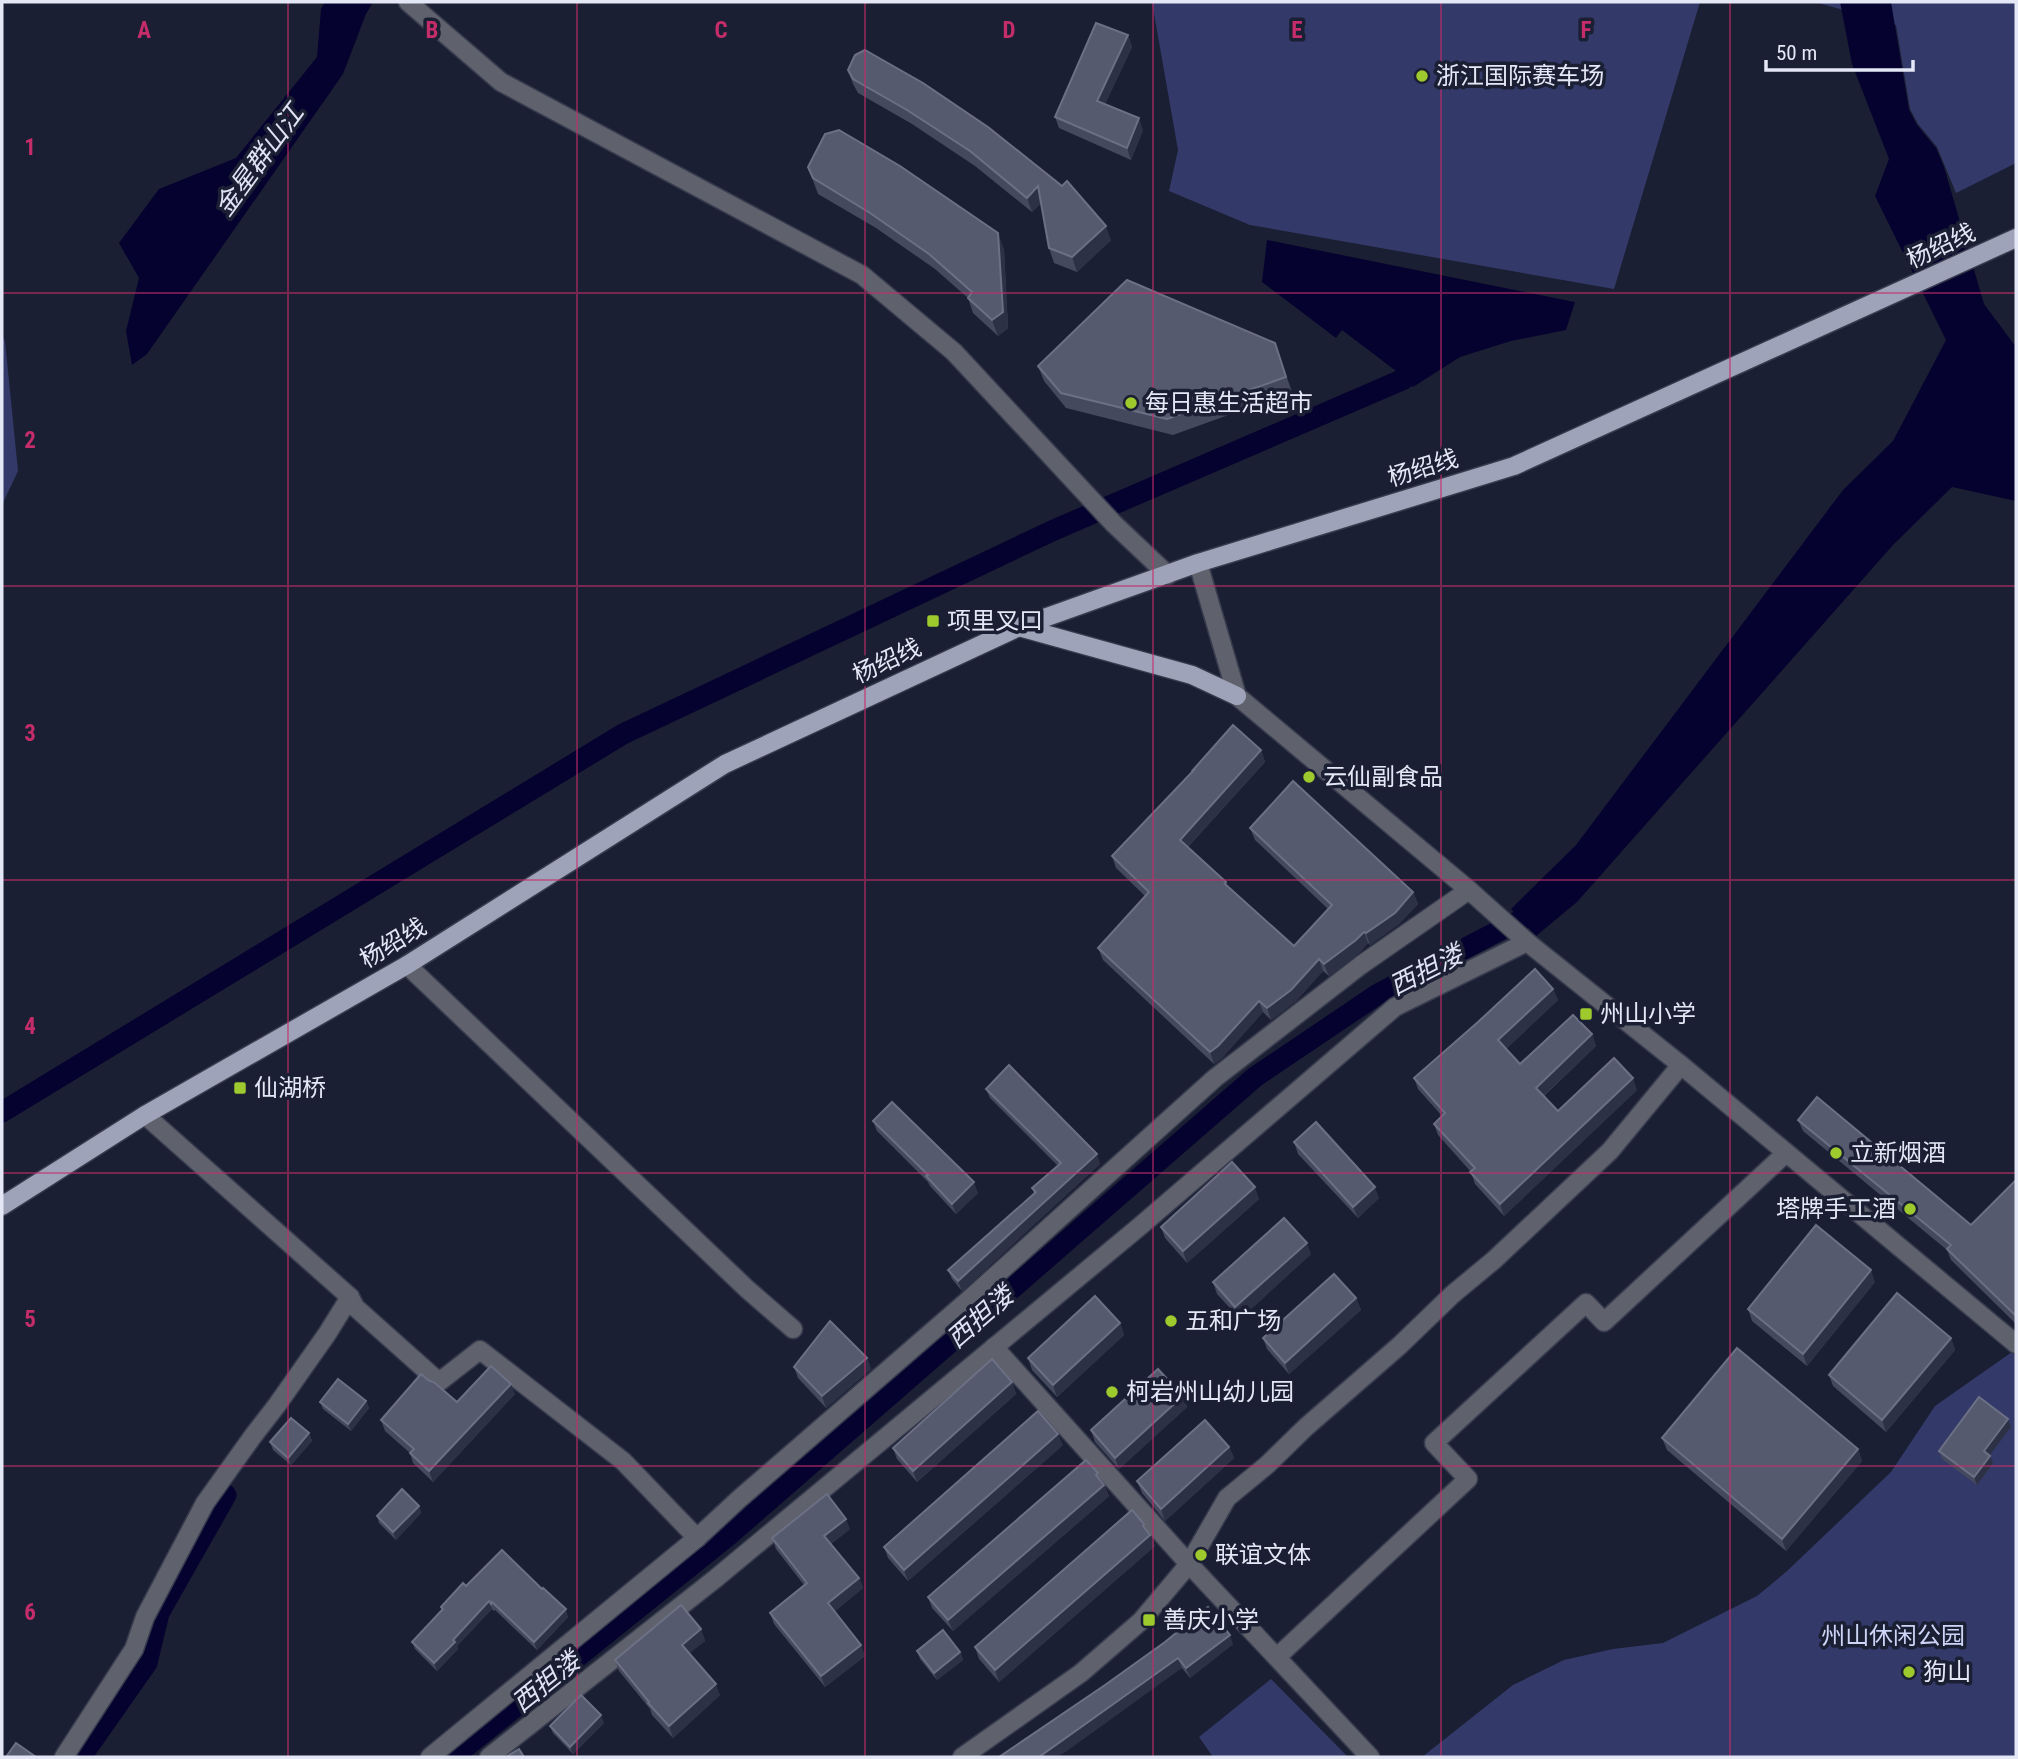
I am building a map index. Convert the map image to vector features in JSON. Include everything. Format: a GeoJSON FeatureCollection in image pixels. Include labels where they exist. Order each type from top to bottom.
{"type":"FeatureCollection","features":[{"type":"Feature","properties":{"kind":"main road","name":"杨绍线"},"geometry":{"type":"LineString","coordinates":[[2,1206],[145,1115],[407,965],[725,764],[1019,627],[1198,563],[1514,466],[2016,238]]}},
{"type":"Feature","properties":{"kind":"main road"},"geometry":{"type":"LineString","coordinates":[[1019,627],[1192,675],[1237,696]]}},
{"type":"Feature","properties":{"kind":"street"},"geometry":{"type":"LineString","coordinates":[[408,2],[501,82],[862,275],[954,352],[1114,524],[1168,575]]}},
{"type":"Feature","properties":{"kind":"street"},"geometry":{"type":"LineString","coordinates":[[1198,563],[1237,696],[1469,890],[1527,942],[1681,1065],[2016,1344]]}},
{"type":"Feature","properties":{"kind":"street"},"geometry":{"type":"LineString","coordinates":[[430,1757],[697,1538],[975,1294],[1215,1078],[1361,965],[1469,890]]}},
{"type":"Feature","properties":{"kind":"street"},"geometry":{"type":"LineString","coordinates":[[489,1757],[715,1578],[1134,1231],[1395,1007],[1527,942]]}},
{"type":"Feature","properties":{"kind":"street"},"geometry":{"type":"LineString","coordinates":[[407,965],[747,1289],[793,1329]]}},
{"type":"Feature","properties":{"kind":"street"},"geometry":{"type":"LineString","coordinates":[[962,1757],[1092,1664],[1141,1621],[1189,1564],[1227,1498],[1399,1346],[1452,1294],[1494,1260],[1610,1151],[1681,1065]]}},
{"type":"Feature","properties":{"kind":"street"},"geometry":{"type":"LineString","coordinates":[[145,1115],[350,1297],[355,1307],[439,1382],[480,1350],[623,1461],[697,1538]]}},
{"type":"Feature","properties":{"kind":"street"},"geometry":{"type":"LineString","coordinates":[[1277,1657],[1468,1479],[1434,1443],[1586,1303],[1604,1322],[1786,1153]]}},
{"type":"Feature","properties":{"kind":"street"},"geometry":{"type":"LineString","coordinates":[[64,1757],[134,1649],[145,1617],[205,1503],[278,1405],[350,1297]]}},
{"type":"Feature","properties":{"kind":"street"},"geometry":{"type":"LineString","coordinates":[[994,1347],[1189,1564],[1370,1757]]}},
{"type":"Feature","properties":{"kind":"green space","name":"浙江国际赛车场"},"geometry":{"type":"Polygon","coordinates":[[[1152,2],[1700,2],[1614,289],[1250,225],[1169,191],[1178,150],[1152,2]]]}},
{"type":"Feature","properties":{"kind":"green space"},"geometry":{"type":"Polygon","coordinates":[[[1815,2],[2016,2],[2016,163],[1956,193],[1937,147],[1918,124],[1910,109],[1896,25],[1815,2]]]}},
{"type":"Feature","properties":{"kind":"green space"},"geometry":{"type":"Polygon","coordinates":[[[2,336],[5,341],[18,471],[2,505],[2,336]]]}},
{"type":"Feature","properties":{"kind":"green space","name":"州山休闲公园"},"geometry":{"type":"Polygon","coordinates":[[[2012,1352],[2016,1356],[2016,1757],[1422,1757],[1513,1685],[1564,1660],[1613,1649],[1663,1643],[1757,1596],[1891,1472],[1935,1406],[2012,1352]]]}},
{"type":"Feature","properties":{"kind":"green space"},"geometry":{"type":"Polygon","coordinates":[[[1271,1679],[1348,1757],[1213,1757],[1199,1737],[1271,1679]]]}},
{"type":"Feature","properties":{"kind":"water","name":"金星群山江"},"geometry":{"type":"Polygon","coordinates":[[[325,2],[373,2],[343,74],[147,354],[132,365],[126,331],[139,278],[119,243],[159,189],[236,158],[317,57],[321,9],[325,2]]]}},
{"type":"Feature","properties":{"kind":"water"},"geometry":{"type":"Polygon","coordinates":[[[1840,2],[1891,2],[1909,110],[1917,125],[1936,148],[1944,167],[1984,304],[2016,347],[2016,501],[1952,487],[1893,545],[1577,902],[1536,936],[1511,909],[1576,845],[1843,490],[1893,441],[1946,340],[1875,196],[1889,159],[1852,64],[1840,2]]]}},
{"type":"Feature","properties":{"kind":"water"},"geometry":{"type":"Polygon","coordinates":[[[1267,240],[1575,302],[1566,330],[1511,341],[1460,357],[1413,387],[1342,330],[1336,338],[1262,282],[1267,240]]]}},
{"type":"Feature","properties":{"kind":"building"},"geometry":{"type":"Polygon","coordinates":[[[1096,23],[1128,35],[1097,101],[1139,118],[1127,148],[1055,117],[1096,23]]]}},
{"type":"Feature","properties":{"kind":"building"},"geometry":{"type":"Polygon","coordinates":[[[865,50],[923,83],[988,127],[1062,186],[1067,181],[1106,226],[1072,257],[1049,248],[1038,186],[1027,198],[970,151],[853,79],[848,70],[855,55],[865,50]]]}},
{"type":"Feature","properties":{"kind":"building"},"geometry":{"type":"Polygon","coordinates":[[[839,130],[900,166],[998,233],[1003,312],[992,320],[968,298],[972,292],[929,254],[813,178],[808,167],[825,134],[839,130]]]}},
{"type":"Feature","properties":{"kind":"building"},"geometry":{"type":"Polygon","coordinates":[[[1127,280],[1275,343],[1286,377],[1167,419],[1061,393],[1038,366],[1127,280]]]}},
{"type":"Feature","properties":{"kind":"building"},"geometry":{"type":"Polygon","coordinates":[[[1233,725],[1261,750],[1180,840],[1226,882],[1225,884],[1294,946],[1332,905],[1250,828],[1293,781],[1413,892],[1395,913],[1364,932],[1324,964],[1319,959],[1291,990],[1267,1008],[1259,1001],[1210,1052],[1098,948],[1149,892],[1112,856],[1233,725]]]}},
{"type":"Feature","properties":{"kind":"building"},"geometry":{"type":"Polygon","coordinates":[[[1535,969],[1553,989],[1498,1040],[1520,1064],[1573,1015],[1592,1034],[1536,1088],[1558,1111],[1614,1058],[1633,1078],[1500,1204],[1470,1172],[1475,1168],[1434,1124],[1445,1113],[1414,1078],[1535,969]]]}},
{"type":"Feature","properties":{"kind":"building"},"geometry":{"type":"Polygon","coordinates":[[[1009,1065],[1097,1154],[958,1281],[948,1270],[1036,1192],[1032,1188],[1061,1163],[986,1089],[1009,1065]]]}},
{"type":"Feature","properties":{"kind":"building"},"geometry":{"type":"Polygon","coordinates":[[[1817,1097],[1971,1225],[2016,1180],[2016,1316],[1947,1249],[1951,1245],[1798,1120],[1817,1097]]]}},
{"type":"Feature","properties":{"kind":"building"},"geometry":{"type":"Polygon","coordinates":[[[892,1102],[974,1182],[952,1204],[926,1176],[928,1175],[873,1121],[892,1102]]]}},
{"type":"Feature","properties":{"kind":"building"},"geometry":{"type":"Polygon","coordinates":[[[1316,1122],[1375,1187],[1353,1207],[1294,1142],[1316,1122]]]}},
{"type":"Feature","properties":{"kind":"building"},"geometry":{"type":"Polygon","coordinates":[[[1232,1162],[1255,1187],[1183,1251],[1161,1227],[1232,1162]]]}},
{"type":"Feature","properties":{"kind":"building"},"geometry":{"type":"Polygon","coordinates":[[[1284,1218],[1307,1243],[1235,1307],[1213,1282],[1284,1218]]]}},
{"type":"Feature","properties":{"kind":"building"},"geometry":{"type":"Polygon","coordinates":[[[1816,1225],[1871,1270],[1803,1354],[1748,1309],[1816,1225]]]}},
{"type":"Feature","properties":{"kind":"building"},"geometry":{"type":"Polygon","coordinates":[[[1334,1274],[1356,1298],[1285,1363],[1263,1338],[1334,1274]]]}},
{"type":"Feature","properties":{"kind":"building"},"geometry":{"type":"Polygon","coordinates":[[[1897,1293],[1951,1338],[1882,1420],[1829,1375],[1897,1293]]]}},
{"type":"Feature","properties":{"kind":"building"},"geometry":{"type":"Polygon","coordinates":[[[1095,1296],[1120,1323],[1053,1385],[1028,1358],[1095,1296]]]}},
{"type":"Feature","properties":{"kind":"building"},"geometry":{"type":"Polygon","coordinates":[[[830,1321],[867,1358],[822,1396],[794,1367],[830,1321]]]}},
{"type":"Feature","properties":{"kind":"building"},"geometry":{"type":"Polygon","coordinates":[[[1737,1348],[1858,1449],[1782,1539],[1662,1438],[1737,1348]]]}},
{"type":"Feature","properties":{"kind":"building"},"geometry":{"type":"Polygon","coordinates":[[[992,1359],[1012,1382],[913,1471],[893,1448],[992,1359]]]}},
{"type":"Feature","properties":{"kind":"building"},"geometry":{"type":"Polygon","coordinates":[[[491,1366],[511,1384],[429,1471],[410,1453],[414,1449],[381,1420],[421,1374],[457,1402],[491,1366]]]}},
{"type":"Feature","properties":{"kind":"building"},"geometry":{"type":"Polygon","coordinates":[[[1158,1369],[1183,1396],[1115,1458],[1091,1430],[1158,1369]]]}},
{"type":"Feature","properties":{"kind":"building"},"geometry":{"type":"Polygon","coordinates":[[[338,1379],[366,1401],[348,1424],[320,1402],[338,1379]]]}},
{"type":"Feature","properties":{"kind":"building"},"geometry":{"type":"Polygon","coordinates":[[[1979,1397],[2008,1419],[1984,1451],[1990,1456],[1974,1477],[1939,1451],[1979,1397]]]}},
{"type":"Feature","properties":{"kind":"building"},"geometry":{"type":"Polygon","coordinates":[[[1038,1411],[1058,1434],[904,1570],[884,1547],[1038,1411]]]}},
{"type":"Feature","properties":{"kind":"building"},"geometry":{"type":"Polygon","coordinates":[[[291,1418],[309,1433],[288,1458],[270,1442],[291,1418]]]}},
{"type":"Feature","properties":{"kind":"building"},"geometry":{"type":"Polygon","coordinates":[[[1205,1420],[1229,1447],[1161,1509],[1137,1481],[1205,1420]]]}},
{"type":"Feature","properties":{"kind":"building"},"geometry":{"type":"Polygon","coordinates":[[[1086,1460],[1098,1473],[1096,1475],[1104,1485],[948,1620],[928,1597],[1086,1460]]]}},
{"type":"Feature","properties":{"kind":"building"},"geometry":{"type":"Polygon","coordinates":[[[402,1489],[419,1506],[393,1532],[377,1516],[402,1489]]]}},
{"type":"Feature","properties":{"kind":"building"},"geometry":{"type":"Polygon","coordinates":[[[827,1494],[846,1519],[824,1536],[859,1578],[828,1603],[861,1645],[821,1676],[770,1613],[807,1583],[772,1538],[827,1494]]]}},
{"type":"Feature","properties":{"kind":"building"},"geometry":{"type":"Polygon","coordinates":[[[1132,1510],[1150,1535],[995,1670],[975,1647],[1132,1510]]]}},
{"type":"Feature","properties":{"kind":"building"},"geometry":{"type":"Polygon","coordinates":[[[502,1550],[566,1609],[534,1642],[489,1601],[434,1663],[412,1642],[463,1583],[466,1586],[502,1550]]]}},
{"type":"Feature","properties":{"kind":"building"},"geometry":{"type":"Polygon","coordinates":[[[681,1605],[701,1629],[682,1645],[716,1684],[669,1726],[615,1660],[681,1605]]]}},
{"type":"Feature","properties":{"kind":"building"},"geometry":{"type":"Polygon","coordinates":[[[1208,1607],[1230,1635],[1186,1668],[1178,1658],[1039,1757],[999,1757],[1165,1642],[1208,1607]]]}},
{"type":"Feature","properties":{"kind":"building"},"geometry":{"type":"Polygon","coordinates":[[[943,1630],[960,1652],[934,1673],[917,1651],[943,1630]]]}},
{"type":"Feature","properties":{"kind":"building"},"geometry":{"type":"Polygon","coordinates":[[[581,1695],[601,1715],[570,1747],[550,1726],[581,1695]]]}},
{"type":"Feature","properties":{"kind":"building"},"geometry":{"type":"Polygon","coordinates":[[[16,1743],[36,1757],[6,1757],[16,1743]]]}},
{"type":"Feature","properties":{"kind":"building"},"geometry":{"type":"Polygon","coordinates":[[[519,1749],[524,1757],[506,1757],[519,1749]]]}},
{"type":"Feature","properties":{"kind":"waterway"},"geometry":{"type":"LineString","coordinates":[[2,1112],[623,734],[1054,530],[1404,379]]}},
{"type":"Feature","properties":{"kind":"waterway","name":"西担溇"},"geometry":{"type":"LineString","coordinates":[[453,1757],[729,1535],[1255,1077],[1378,994],[1532,915],[1545,904]]}},
{"type":"Feature","properties":{"kind":"waterway","name":"西担溇"},"geometry":{"type":"LineString","coordinates":[[81,1757],[147,1663],[159,1613],[226,1495]]}},
{"type":"Feature","properties":{"kind":"place","name":"浙江国际赛车场"},"geometry":{"type":"Point","coordinates":[1422,76]}},
{"type":"Feature","properties":{"kind":"place","name":"每日惠生活超市"},"geometry":{"type":"Point","coordinates":[1131,403]}},
{"type":"Feature","properties":{"kind":"place","name":"项里叉口"},"geometry":{"type":"Point","coordinates":[933,621]}},
{"type":"Feature","properties":{"kind":"place","name":"云仙副食品"},"geometry":{"type":"Point","coordinates":[1309,777]}},
{"type":"Feature","properties":{"kind":"place","name":"州山小学"},"geometry":{"type":"Point","coordinates":[1586,1014]}},
{"type":"Feature","properties":{"kind":"place","name":"仙湖桥"},"geometry":{"type":"Point","coordinates":[240,1088]}},
{"type":"Feature","properties":{"kind":"place","name":"立新烟酒"},"geometry":{"type":"Point","coordinates":[1836,1153]}},
{"type":"Feature","properties":{"kind":"place","name":"塔牌手工酒"},"geometry":{"type":"Point","coordinates":[1910,1209]}},
{"type":"Feature","properties":{"kind":"place","name":"五和广场"},"geometry":{"type":"Point","coordinates":[1171,1321]}},
{"type":"Feature","properties":{"kind":"place","name":"柯岩州山幼儿园"},"geometry":{"type":"Point","coordinates":[1112,1392]}},
{"type":"Feature","properties":{"kind":"place","name":"联谊文体"},"geometry":{"type":"Point","coordinates":[1201,1555]}},
{"type":"Feature","properties":{"kind":"place","name":"善庆小学"},"geometry":{"type":"Point","coordinates":[1149,1620]}},
{"type":"Feature","properties":{"kind":"place","name":"狗山"},"geometry":{"type":"Point","coordinates":[1909,1672]}}]}
